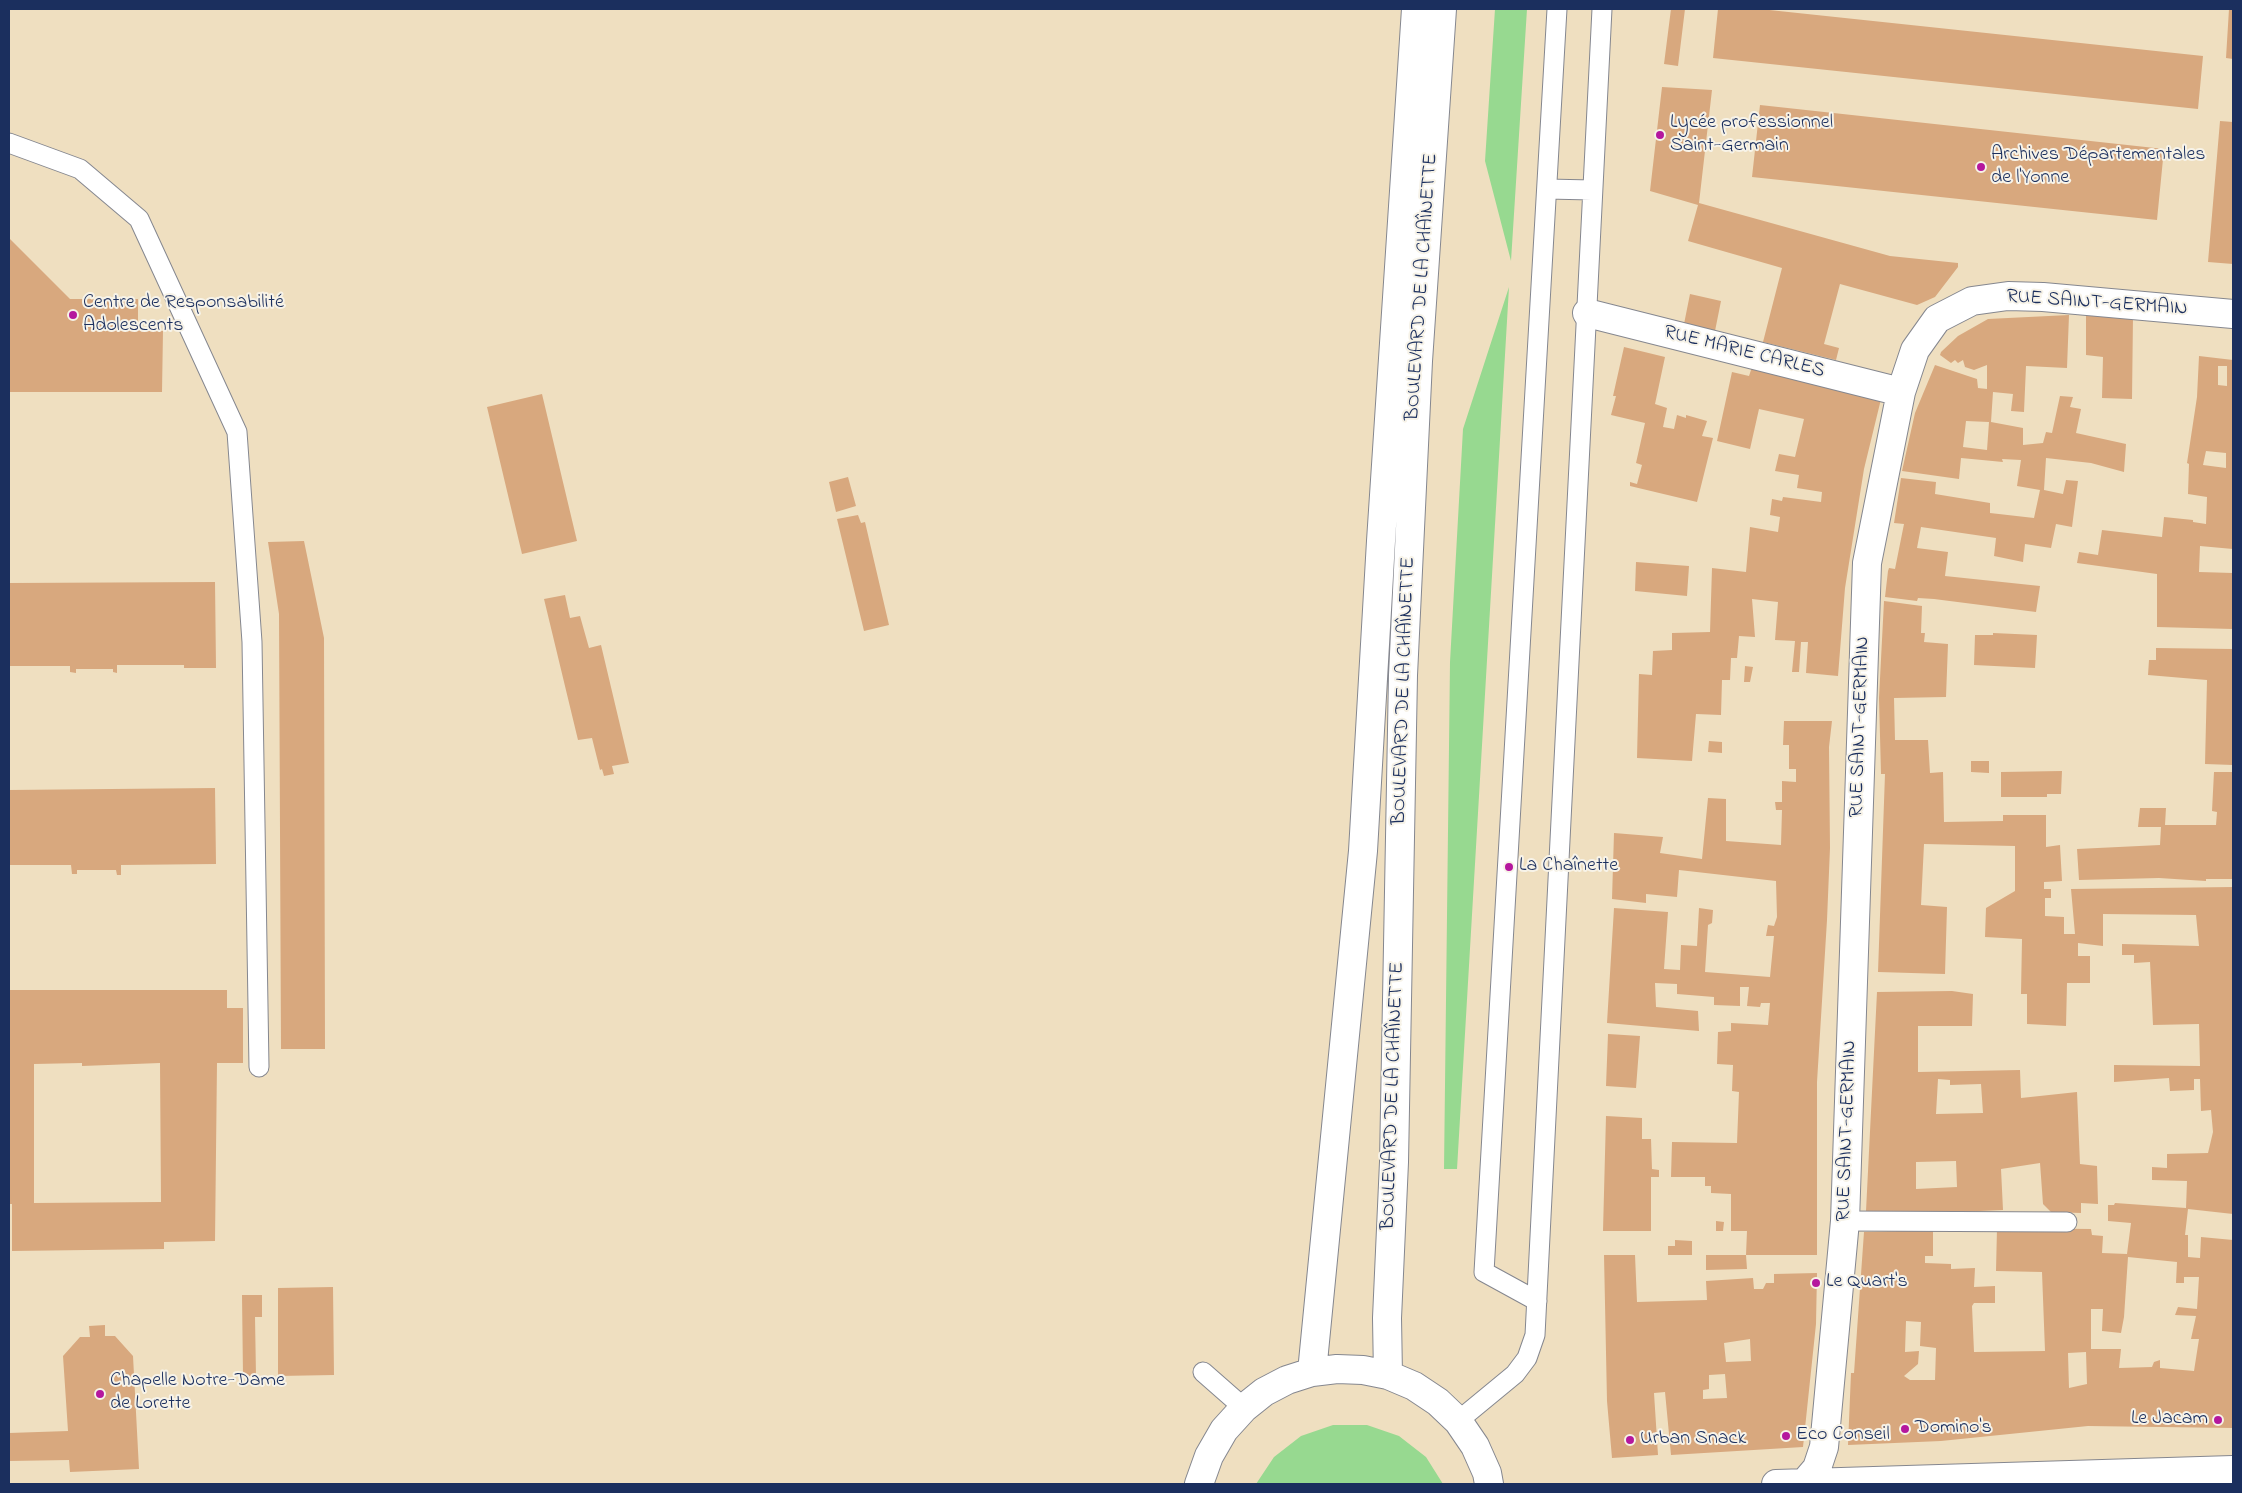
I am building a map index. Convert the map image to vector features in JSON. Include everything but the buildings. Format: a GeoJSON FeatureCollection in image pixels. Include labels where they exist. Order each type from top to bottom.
{"type":"FeatureCollection","features":[{"type":"Feature","properties":{"kind":"main road"},"geometry":{"type":"LineString","coordinates":[[1312,1372],[1363,851],[1381,541],[1416,9]]}},
{"type":"Feature","properties":{"kind":"main road","name":"BOULEVARD DE LA CHAÎNETTE"},"geometry":{"type":"LineString","coordinates":[[1388,1375],[1403,675],[1418,361],[1442,9]]}},
{"type":"Feature","properties":{"kind":"main road","name":"RUE SAINT-GERMAIN"},"geometry":{"type":"LineString","coordinates":[[1805,1482],[1817,1468],[1824,1447],[1845,1221],[1867,562],[1901,392],[1915,350],[1937,320],[1972,301],[2008,296],[2043,297],[2233,314]]}},
{"type":"Feature","properties":{"kind":"main road","name":"RUE MARIE CARLES"},"geometry":{"type":"LineString","coordinates":[[1587,314],[1901,392]]}},
{"type":"Feature","properties":{"kind":"main road"},"geometry":{"type":"LineString","coordinates":[[1194,1484],[1199,1484],[1209,1456],[1224,1430],[1244,1408],[1264,1392],[1288,1380],[1312,1372],[1337,1369],[1363,1370],[1388,1375],[1414,1386],[1438,1402],[1458,1421],[1475,1446],[1487,1473],[1489,1484]]}},
{"type":"Feature","properties":{"kind":"main road"},"geometry":{"type":"LineString","coordinates":[[1824,1447],[1834,1466],[1848,1480]]}},
{"type":"Feature","properties":{"kind":"main road"},"geometry":{"type":"LineString","coordinates":[[1776,1484],[1848,1480],[2233,1470]]}},
{"type":"Feature","properties":{"kind":"lane"},"geometry":{"type":"LineString","coordinates":[[1537,1301],[1484,1272],[1557,9]]}},
{"type":"Feature","properties":{"kind":"lane"},"geometry":{"type":"LineString","coordinates":[[1458,1421],[1515,1374],[1527,1358],[1535,1335],[1602,9]]}},
{"type":"Feature","properties":{"kind":"lane"},"geometry":{"type":"LineString","coordinates":[[9,143],[80,169],[139,219],[237,432],[252,642],[259,1067]]}},
{"type":"Feature","properties":{"kind":"lane"},"geometry":{"type":"LineString","coordinates":[[1547,189],[1592,190]]}},
{"type":"Feature","properties":{"kind":"lane"},"geometry":{"type":"LineString","coordinates":[[1845,1221],[2067,1222]]}},
{"type":"Feature","properties":{"kind":"lane"},"geometry":{"type":"LineString","coordinates":[[1203,1372],[1244,1408]]}},
{"type":"Feature","properties":{"kind":"green space"},"geometry":{"type":"Polygon","coordinates":[[[1495,9],[1527,9],[1511,261],[1485,161],[1495,9]]]}},
{"type":"Feature","properties":{"kind":"green space"},"geometry":{"type":"Polygon","coordinates":[[[1509,287],[1457,1169],[1444,1169],[1450,662],[1463,429],[1509,287]]]}},
{"type":"Feature","properties":{"kind":"green space"},"geometry":{"type":"Polygon","coordinates":[[[1333,1425],[1367,1425],[1399,1436],[1426,1457],[1443,1484],[1256,1484],[1274,1457],[1301,1436],[1333,1425]]]}},
{"type":"Feature","properties":{"kind":"place","name":"Lycée professionnel Saint-Germain"},"geometry":{"type":"Point","coordinates":[1660,135]}},
{"type":"Feature","properties":{"kind":"place","name":"Archives Départementales de l'Yonne"},"geometry":{"type":"Point","coordinates":[1981,167]}},
{"type":"Feature","properties":{"kind":"place","name":"Centre de Responsabilité Adolescents"},"geometry":{"type":"Point","coordinates":[73,315]}},
{"type":"Feature","properties":{"kind":"place","name":"La Chaînette"},"geometry":{"type":"Point","coordinates":[1509,867]}},
{"type":"Feature","properties":{"kind":"place","name":"Le Quart's"},"geometry":{"type":"Point","coordinates":[1816,1283]}},
{"type":"Feature","properties":{"kind":"place","name":"Chapelle Notre-Dame de Lorette"},"geometry":{"type":"Point","coordinates":[100,1394]}},
{"type":"Feature","properties":{"kind":"place","name":"Le Jacam"},"geometry":{"type":"Point","coordinates":[2218,1420]}},
{"type":"Feature","properties":{"kind":"place","name":"Domino's"},"geometry":{"type":"Point","coordinates":[1905,1429]}},
{"type":"Feature","properties":{"kind":"place","name":"Eco Conseil"},"geometry":{"type":"Point","coordinates":[1786,1436]}},
{"type":"Feature","properties":{"kind":"place","name":"Urban Snack"},"geometry":{"type":"Point","coordinates":[1630,1440]}}]}
